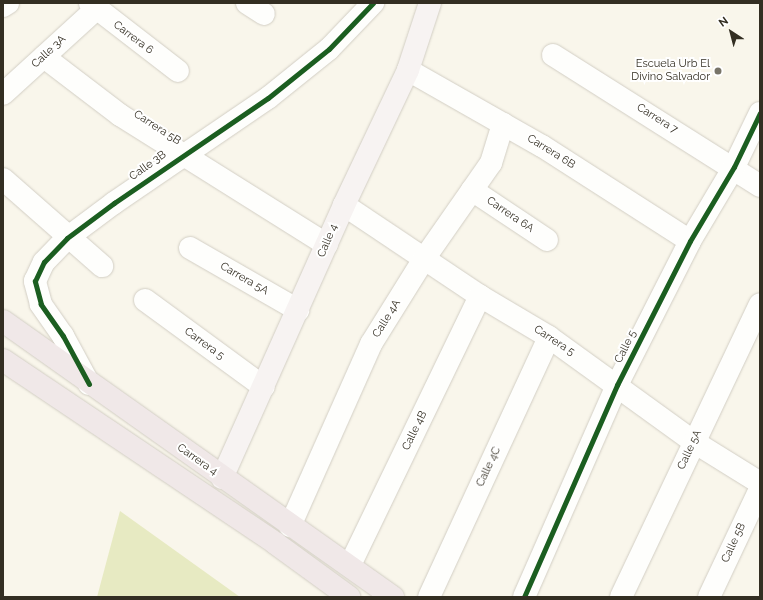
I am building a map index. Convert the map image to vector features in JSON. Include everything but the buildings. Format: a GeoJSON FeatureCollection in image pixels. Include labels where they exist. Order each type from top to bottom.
{"type":"FeatureCollection","features":[{"type":"Feature","properties":{"kind":"main road","name":"Carrera 4"},"geometry":{"type":"LineString","coordinates":[[3,321],[89,384],[290,526],[350,565],[393,597]]}},
{"type":"Feature","properties":{"kind":"main road"},"geometry":{"type":"LineString","coordinates":[[3,360],[275,543],[349,597]]}},
{"type":"Feature","properties":{"kind":"street"},"geometry":{"type":"LineString","coordinates":[[3,6],[8,3]]}},
{"type":"Feature","properties":{"kind":"street","name":"Calle 3B"},"geometry":{"type":"LineString","coordinates":[[89,384],[63,336],[41,304],[35,281],[44,262],[67,238],[180,155],[268,98],[329,49],[373,3]]}},
{"type":"Feature","properties":{"kind":"street","name":"Calle 4"},"geometry":{"type":"LineString","coordinates":[[222,478],[264,387],[344,205],[408,70],[430,3]]}},
{"type":"Feature","properties":{"kind":"street","name":"Calle 3A"},"geometry":{"type":"LineString","coordinates":[[3,94],[44,57],[93,6]]}},
{"type":"Feature","properties":{"kind":"street","name":"Carrera 6"},"geometry":{"type":"LineString","coordinates":[[93,6],[178,71]]}},
{"type":"Feature","properties":{"kind":"street","name":"Carrera 7"},"geometry":{"type":"LineString","coordinates":[[553,55],[734,167],[760,186]]}},
{"type":"Feature","properties":{"kind":"street","name":"Carrera 5B"},"geometry":{"type":"LineString","coordinates":[[44,57],[120,115],[180,155],[327,245]]}},
{"type":"Feature","properties":{"kind":"street","name":"Carrera 6B"},"geometry":{"type":"LineString","coordinates":[[408,70],[503,124],[690,241]]}},
{"type":"Feature","properties":{"kind":"street","name":"Calle 5"},"geometry":{"type":"LineString","coordinates":[[524,597],[617,385],[690,241],[734,167],[760,113]]}},
{"type":"Feature","properties":{"kind":"street","name":"Calle 4A"},"geometry":{"type":"LineString","coordinates":[[290,526],[371,344],[424,259],[491,163],[503,124]]}},
{"type":"Feature","properties":{"kind":"street"},"geometry":{"type":"LineString","coordinates":[[3,179],[67,238],[102,266]]}},
{"type":"Feature","properties":{"kind":"street","name":"Carrera 6A"},"geometry":{"type":"LineString","coordinates":[[472,190],[547,240]]}},
{"type":"Feature","properties":{"kind":"street","name":"Carrera 5"},"geometry":{"type":"LineString","coordinates":[[344,205],[480,296],[550,337],[694,442],[760,483]]}},
{"type":"Feature","properties":{"kind":"street","name":"Carrera 5A"},"geometry":{"type":"LineString","coordinates":[[190,248],[298,310]]}},
{"type":"Feature","properties":{"kind":"street","name":"Calle 4B"},"geometry":{"type":"LineString","coordinates":[[350,565],[480,296]]}},
{"type":"Feature","properties":{"kind":"street","name":"Carrera 5"},"geometry":{"type":"LineString","coordinates":[[145,300],[264,387]]}},
{"type":"Feature","properties":{"kind":"street","name":"Calle 5A"},"geometry":{"type":"LineString","coordinates":[[621,597],[760,304]]}},
{"type":"Feature","properties":{"kind":"street","name":"Calle 4C"},"geometry":{"type":"LineString","coordinates":[[429,597],[550,337]]}},
{"type":"Feature","properties":{"kind":"street","name":"Calle 5B"},"geometry":{"type":"LineString","coordinates":[[709,597],[760,489]]}},
{"type":"Feature","properties":{"kind":"green space"},"geometry":{"type":"Polygon","coordinates":[[[120,511],[240,597],[97,597],[120,511]]]}},
{"type":"Feature","properties":{"kind":"cycle path"},"geometry":{"type":"LineString","coordinates":[[89,384],[63,336],[41,304],[35,281],[44,262],[67,238],[114,203],[268,98],[329,49],[373,3]]}},
{"type":"Feature","properties":{"kind":"cycle path"},"geometry":{"type":"LineString","coordinates":[[524,597],[617,385],[690,241],[734,167],[760,113]]}},
{"type":"Feature","properties":{"kind":"place","name":"Escuela Urb El Divino Salvador"},"geometry":{"type":"Point","coordinates":[718,71]}}]}
